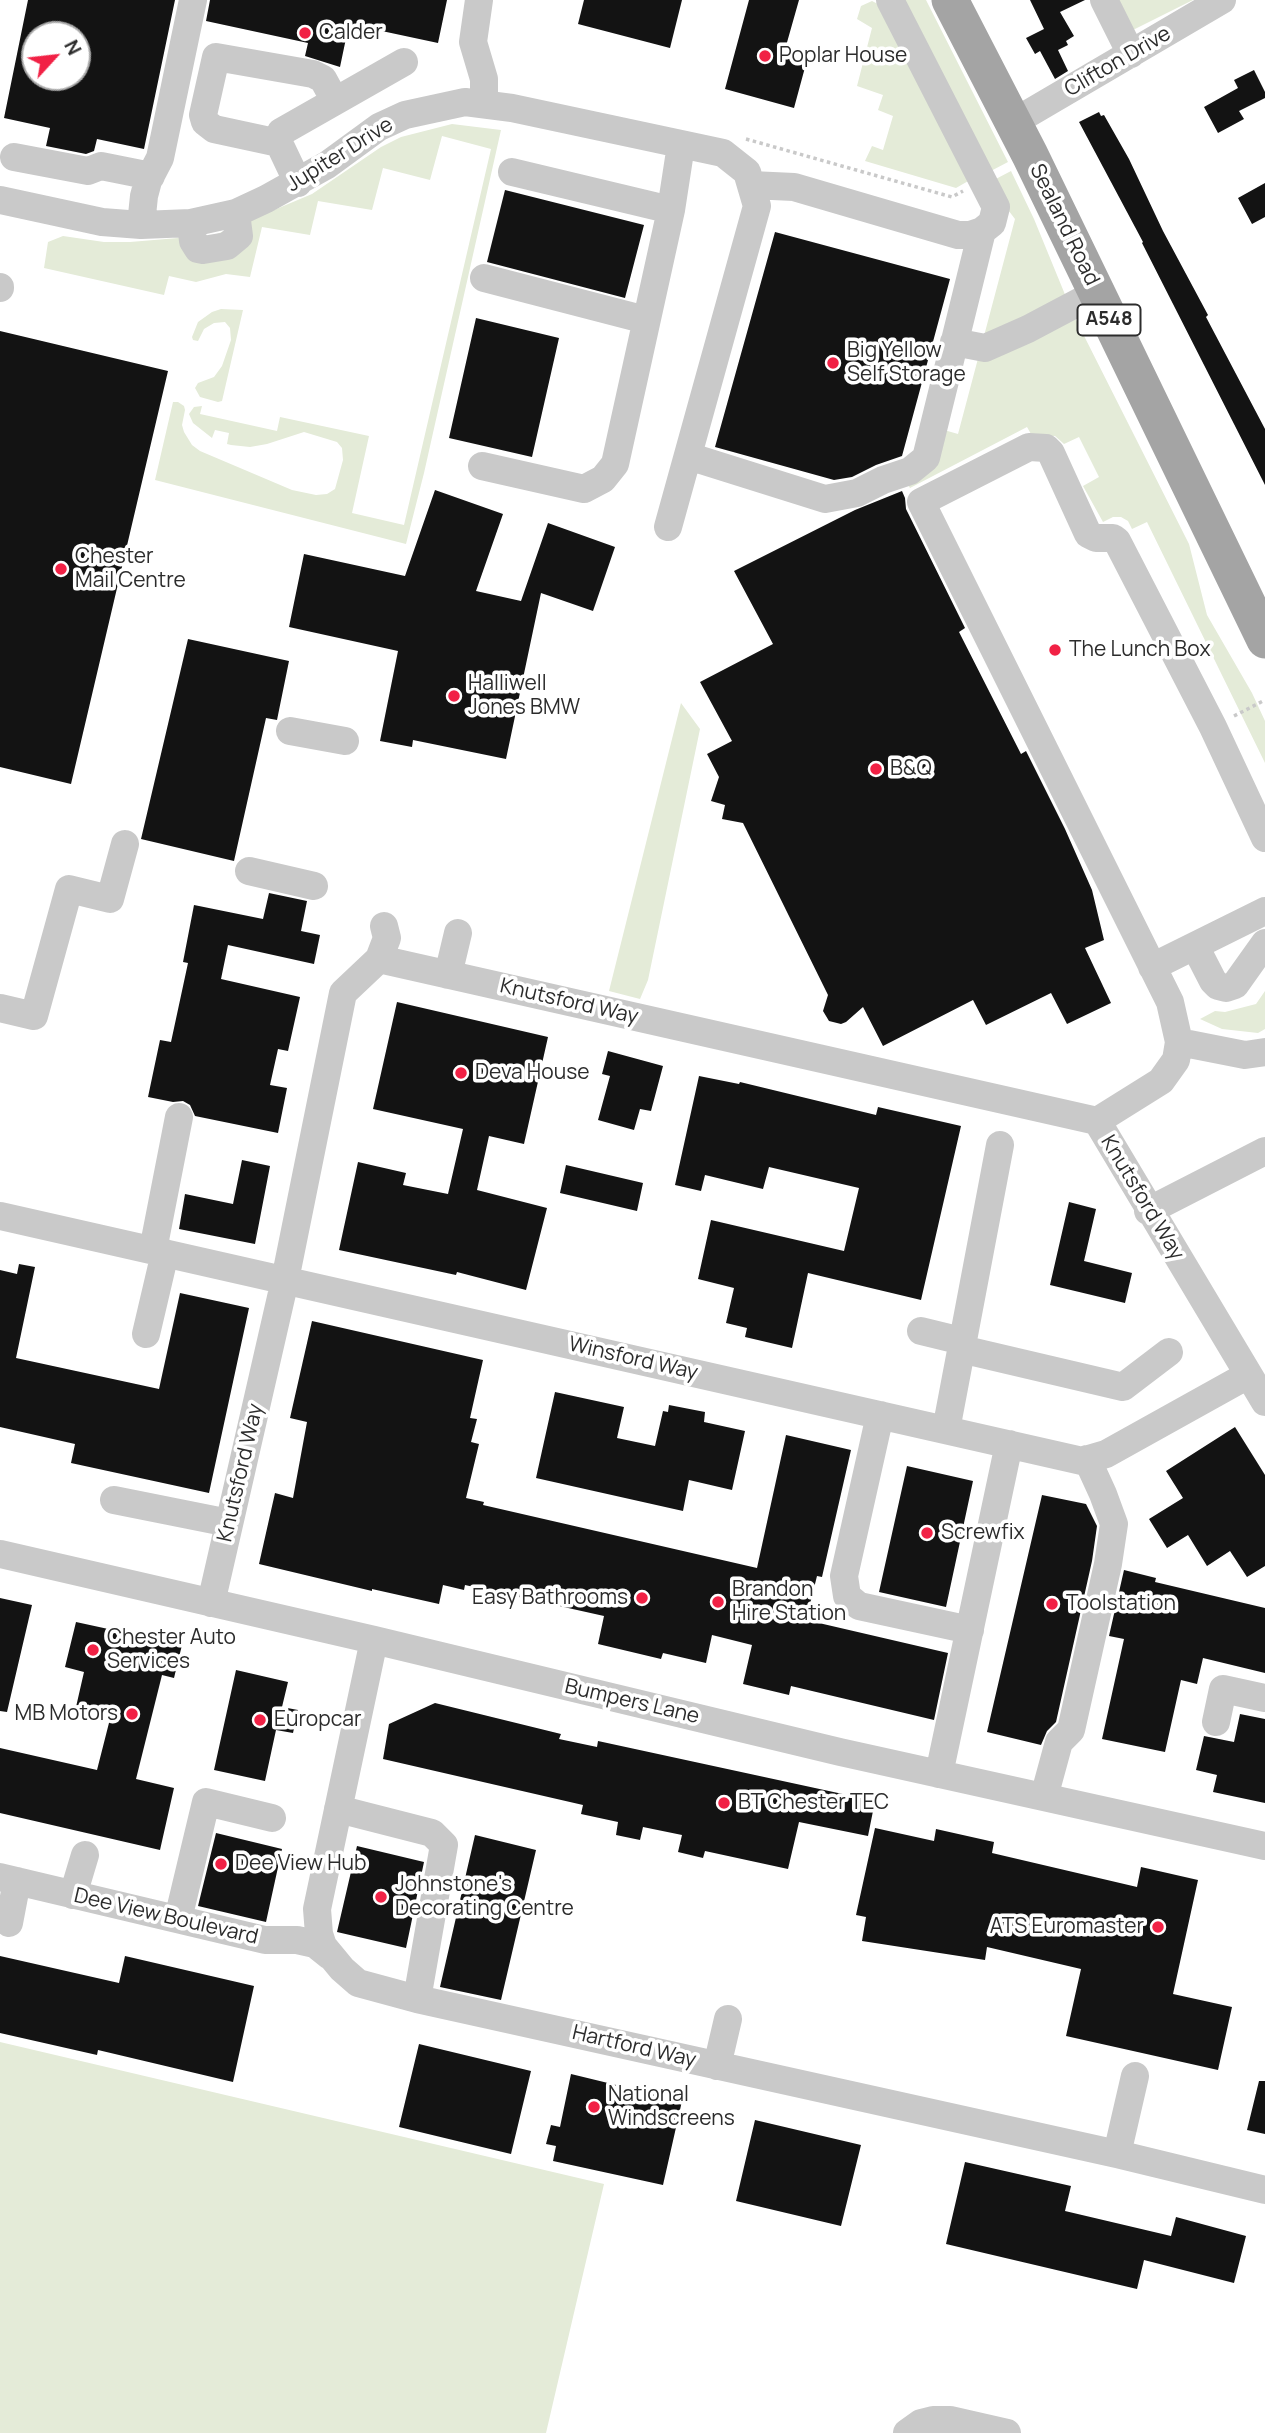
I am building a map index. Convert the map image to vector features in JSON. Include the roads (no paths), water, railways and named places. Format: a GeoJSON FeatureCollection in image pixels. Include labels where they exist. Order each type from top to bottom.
{"type":"FeatureCollection","features":[{"type":"Feature","properties":{"kind":"main road","name":"Sealand Road"},"geometry":{"type":"LineString","coordinates":[[950,0],[1014,122],[1265,640]]}},
{"type":"Feature","properties":{"kind":"street"},"geometry":{"type":"LineString","coordinates":[[141,225],[144,196],[160,158],[193,0]]}},
{"type":"Feature","properties":{"kind":"street"},"geometry":{"type":"LineString","coordinates":[[479,0],[472,41],[484,79],[484,104]]}},
{"type":"Feature","properties":{"kind":"street"},"geometry":{"type":"LineString","coordinates":[[668,527],[757,206],[751,185],[794,187],[958,235],[982,231],[992,223],[996,207],[890,0]]}},
{"type":"Feature","properties":{"kind":"street"},"geometry":{"type":"LineString","coordinates":[[1104,0],[1131,54]]}},
{"type":"Feature","properties":{"kind":"street","name":"Clifton Drive"},"geometry":{"type":"LineString","coordinates":[[1014,122],[1222,0]]}},
{"type":"Feature","properties":{"kind":"street"},"geometry":{"type":"LineString","coordinates":[[279,143],[214,129],[205,122],[203,115],[216,57],[313,74],[323,79],[335,101]]}},
{"type":"Feature","properties":{"kind":"street"},"geometry":{"type":"LineString","coordinates":[[298,183],[279,143],[281,132],[404,62]]}},
{"type":"Feature","properties":{"kind":"street","name":"Jupiter Drive"},"geometry":{"type":"LineString","coordinates":[[0,200],[75,217],[141,225],[191,223],[236,213],[298,183],[379,127],[405,115],[465,102],[512,108],[681,145],[728,144],[747,172],[751,185]]}},
{"type":"Feature","properties":{"kind":"street"},"geometry":{"type":"LineString","coordinates":[[482,466],[584,489],[603,479],[615,464],[671,210],[681,145]]}},
{"type":"Feature","properties":{"kind":"street"},"geometry":{"type":"LineString","coordinates":[[14,157],[88,171],[101,166],[151,176]]}},
{"type":"Feature","properties":{"kind":"street"},"geometry":{"type":"LineString","coordinates":[[512,172],[671,210]]}},
{"type":"Feature","properties":{"kind":"street"},"geometry":{"type":"LineString","coordinates":[[688,456],[825,499],[857,493],[910,471],[926,458],[982,231]]}},
{"type":"Feature","properties":{"kind":"street"},"geometry":{"type":"LineString","coordinates":[[484,278],[646,320]]}},
{"type":"Feature","properties":{"kind":"street"},"geometry":{"type":"LineString","coordinates":[[954,342],[985,348],[1097,293]]}},
{"type":"Feature","properties":{"kind":"street"},"geometry":{"type":"LineString","coordinates":[[1097,1121],[1161,1081],[1176,1060],[1179,1042],[1170,1002],[921,502],[1029,447],[1046,448],[1053,457],[1088,534],[1117,541],[1213,727],[1265,838]]}},
{"type":"Feature","properties":{"kind":"street"},"geometry":{"type":"LineString","coordinates":[[290,731],[345,741]]}},
{"type":"Feature","properties":{"kind":"street"},"geometry":{"type":"LineString","coordinates":[[0,1008],[34,1016],[69,889],[110,899],[125,844]]}},
{"type":"Feature","properties":{"kind":"street"},"geometry":{"type":"LineString","coordinates":[[249,871],[314,886]]}},
{"type":"Feature","properties":{"kind":"street"},"geometry":{"type":"LineString","coordinates":[[1152,967],[1264,913]]}},
{"type":"Feature","properties":{"kind":"street"},"geometry":{"type":"LineString","coordinates":[[379,959],[387,939],[384,926]]}},
{"type":"Feature","properties":{"kind":"street"},"geometry":{"type":"LineString","coordinates":[[448,975],[458,933]]}},
{"type":"Feature","properties":{"kind":"street"},"geometry":{"type":"LineString","coordinates":[[1195,946],[1213,981],[1226,988],[1235,985],[1265,943]]}},
{"type":"Feature","properties":{"kind":"street","name":"Knutsford Way"},"geometry":{"type":"LineString","coordinates":[[211,1604],[285,1280],[343,993],[379,959],[1097,1121],[1148,1211],[1265,1402]]}},
{"type":"Feature","properties":{"kind":"street"},"geometry":{"type":"LineString","coordinates":[[1179,1042],[1245,1055],[1265,1052]]}},
{"type":"Feature","properties":{"kind":"street"},"geometry":{"type":"LineString","coordinates":[[146,1334],[179,1116]]}},
{"type":"Feature","properties":{"kind":"street"},"geometry":{"type":"LineString","coordinates":[[946,1430],[1000,1145]]}},
{"type":"Feature","properties":{"kind":"street"},"geometry":{"type":"LineString","coordinates":[[1148,1211],[1265,1151]]}},
{"type":"Feature","properties":{"kind":"street","name":"Winsford Way"},"geometry":{"type":"LineString","coordinates":[[0,1216],[1082,1461],[1106,1454],[1248,1375]]}},
{"type":"Feature","properties":{"kind":"street"},"geometry":{"type":"LineString","coordinates":[[921,1331],[961,1345],[1123,1387],[1170,1352]]}},
{"type":"Feature","properties":{"kind":"street"},"geometry":{"type":"LineString","coordinates":[[880,1415],[844,1576],[847,1596],[859,1606],[970,1630]]}},
{"type":"Feature","properties":{"kind":"street"},"geometry":{"type":"LineString","coordinates":[[939,1774],[1009,1444]]}},
{"type":"Feature","properties":{"kind":"street"},"geometry":{"type":"LineString","coordinates":[[1044,1797],[1059,1742],[1071,1730],[1114,1524],[1087,1459]]}},
{"type":"Feature","properties":{"kind":"street"},"geometry":{"type":"LineString","coordinates":[[114,1500],[229,1523]]}},
{"type":"Feature","properties":{"kind":"street","name":"Bumpers Lane"},"geometry":{"type":"LineString","coordinates":[[0,1554],[939,1774],[1265,1846]]}},
{"type":"Feature","properties":{"kind":"street","name":"Hartford Way"},"geometry":{"type":"LineString","coordinates":[[374,1640],[317,1909],[323,1946],[358,1983],[417,1999],[1117,2154],[1265,2190]]}},
{"type":"Feature","properties":{"kind":"street"},"geometry":{"type":"LineString","coordinates":[[1216,1722],[1223,1689],[1265,1698]]}},
{"type":"Feature","properties":{"kind":"street"},"geometry":{"type":"LineString","coordinates":[[178,1920],[206,1802],[272,1818]]}},
{"type":"Feature","properties":{"kind":"street"},"geometry":{"type":"LineString","coordinates":[[338,1809],[432,1833],[444,1845],[417,1999]]}},
{"type":"Feature","properties":{"kind":"street"},"geometry":{"type":"LineString","coordinates":[[73,1895],[85,1855]]}},
{"type":"Feature","properties":{"kind":"street"},"geometry":{"type":"LineString","coordinates":[[9,1879],[9,1923]]}},
{"type":"Feature","properties":{"kind":"street","name":"Dee View Boulevard"},"geometry":{"type":"LineString","coordinates":[[9,1879],[265,1941],[297,1940],[315,1944],[330,1956]]}},
{"type":"Feature","properties":{"kind":"street"},"geometry":{"type":"LineString","coordinates":[[717,2066],[728,2019]]}},
{"type":"Feature","properties":{"kind":"street"},"geometry":{"type":"LineString","coordinates":[[1117,2154],[1135,2076]]}},
{"type":"Feature","properties":{"kind":"street"},"geometry":{"type":"LineString","coordinates":[[907,2433],[921,2423],[933,2420],[950,2420],[1007,2433]]}},
{"type":"Feature","properties":{"kind":"place","name":"Calder"},"geometry":{"type":"Point","coordinates":[305,33]}},
{"type":"Feature","properties":{"kind":"place","name":"Poplar House"},"geometry":{"type":"Point","coordinates":[765,56]}},
{"type":"Feature","properties":{"kind":"place","name":"Big Yellow Self Storage"},"geometry":{"type":"Point","coordinates":[833,363]}},
{"type":"Feature","properties":{"kind":"place","name":"Chester Mail Centre"},"geometry":{"type":"Point","coordinates":[61,569]}},
{"type":"Feature","properties":{"kind":"place","name":"The Lunch Box"},"geometry":{"type":"Point","coordinates":[1055,650]}},
{"type":"Feature","properties":{"kind":"place","name":"Halliwell Jones BMW"},"geometry":{"type":"Point","coordinates":[454,696]}},
{"type":"Feature","properties":{"kind":"place","name":"B&Q"},"geometry":{"type":"Point","coordinates":[876,769]}},
{"type":"Feature","properties":{"kind":"place","name":"Deva House"},"geometry":{"type":"Point","coordinates":[461,1073]}},
{"type":"Feature","properties":{"kind":"place","name":"Screwfix"},"geometry":{"type":"Point","coordinates":[927,1533]}},
{"type":"Feature","properties":{"kind":"place","name":"Easy Bathrooms"},"geometry":{"type":"Point","coordinates":[642,1598]}},
{"type":"Feature","properties":{"kind":"place","name":"Brandon Hire Station"},"geometry":{"type":"Point","coordinates":[718,1602]}},
{"type":"Feature","properties":{"kind":"place","name":"Toolstation"},"geometry":{"type":"Point","coordinates":[1052,1604]}},
{"type":"Feature","properties":{"kind":"place","name":"Chester Auto Services"},"geometry":{"type":"Point","coordinates":[93,1650]}},
{"type":"Feature","properties":{"kind":"place","name":"MB Motors"},"geometry":{"type":"Point","coordinates":[132,1714]}},
{"type":"Feature","properties":{"kind":"place","name":"Europcar"},"geometry":{"type":"Point","coordinates":[260,1720]}},
{"type":"Feature","properties":{"kind":"place","name":"BT Chester TEC"},"geometry":{"type":"Point","coordinates":[724,1803]}},
{"type":"Feature","properties":{"kind":"place","name":"Dee View Hub"},"geometry":{"type":"Point","coordinates":[221,1864]}},
{"type":"Feature","properties":{"kind":"place","name":"Johnstone's Decorating Centre"},"geometry":{"type":"Point","coordinates":[381,1897]}},
{"type":"Feature","properties":{"kind":"place","name":"ATS Euromaster"},"geometry":{"type":"Point","coordinates":[1158,1927]}},
{"type":"Feature","properties":{"kind":"place","name":"National Windscreens"},"geometry":{"type":"Point","coordinates":[594,2107]}}]}
